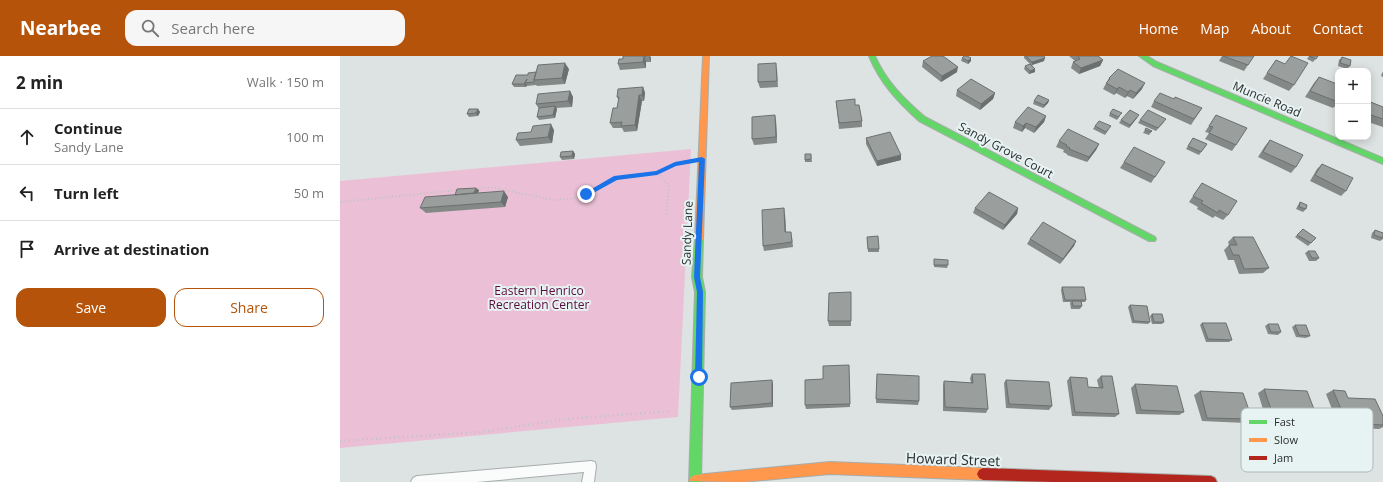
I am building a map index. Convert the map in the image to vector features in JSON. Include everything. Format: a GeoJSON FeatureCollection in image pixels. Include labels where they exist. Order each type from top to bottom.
{"type":"FeatureCollection","features":[{"type":"Feature","properties":{"kind":"street","name":"Sandy Lane"},"geometry":{"type":"LineString","coordinates":[[695,481],[700,292],[697,277],[706,56]]}},
{"type":"Feature","properties":{"kind":"street","name":"Sandy Grove Court"},"geometry":{"type":"LineString","coordinates":[[872,56],[876,67],[892,92],[922,119],[1152,239]]}},
{"type":"Feature","properties":{"kind":"street","name":"Muncie Road"},"geometry":{"type":"LineString","coordinates":[[1142,56],[1155,64],[1383,161]]}},
{"type":"Feature","properties":{"kind":"street","name":"Howard Street"},"geometry":{"type":"LineString","coordinates":[[695,481],[830,468],[1211,482]]}},
{"type":"Feature","properties":{"kind":"lane"},"geometry":{"type":"LineString","coordinates":[[417,482],[520,477],[591,466],[588,482]]}},
{"type":"Feature","properties":{"kind":"path"},"geometry":{"type":"LineString","coordinates":[[474,189],[490,187],[553,200],[570,199],[586,194],[616,178],[657,173],[675,164],[702,159]]}},
{"type":"Feature","properties":{"kind":"path"},"geometry":{"type":"LineString","coordinates":[[657,173],[669,186],[666,216]]}},
{"type":"Feature","properties":{"kind":"path"},"geometry":{"type":"LineString","coordinates":[[340,202],[466,190]]}},
{"type":"Feature","properties":{"kind":"path"},"geometry":{"type":"LineString","coordinates":[[340,441],[483,432],[565,419],[672,411]]}},
{"type":"Feature","properties":{"kind":"green space","name":"Eastern Henrico Recreation Center"},"geometry":{"type":"Polygon","coordinates":[[[691,149],[678,417],[340,448],[340,181],[691,149]]]}},
{"type":"Feature","properties":{"kind":"building"},"geometry":{"type":"Polygon","coordinates":[[[623,56],[644,56],[643,62],[618,64],[619,59],[623,59],[623,56]]]}},
{"type":"Feature","properties":{"kind":"building"},"geometry":{"type":"Polygon","coordinates":[[[932,56],[943,56],[958,67],[942,76],[923,61],[932,56]]]}},
{"type":"Feature","properties":{"kind":"building"},"geometry":{"type":"Polygon","coordinates":[[[964,56],[971,58],[968,61],[962,58],[964,56]]]}},
{"type":"Feature","properties":{"kind":"building"},"geometry":{"type":"Polygon","coordinates":[[[1026,56],[1044,56],[1045,58],[1032,62],[1026,56]]]}},
{"type":"Feature","properties":{"kind":"building"},"geometry":{"type":"Polygon","coordinates":[[[1078,56],[1098,56],[1103,60],[1081,68],[1073,62],[1080,59],[1078,56]]]}},
{"type":"Feature","properties":{"kind":"building"},"geometry":{"type":"Polygon","coordinates":[[[1223,56],[1254,56],[1248,65],[1223,56]]]}},
{"type":"Feature","properties":{"kind":"building"},"geometry":{"type":"Polygon","coordinates":[[[1291,56],[1308,63],[1294,85],[1267,73],[1276,60],[1285,64],[1291,56]]]}},
{"type":"Feature","properties":{"kind":"building"},"geometry":{"type":"Polygon","coordinates":[[[1309,56],[1318,56],[1316,59],[1309,56]]]}},
{"type":"Feature","properties":{"kind":"building"},"geometry":{"type":"Polygon","coordinates":[[[1342,57],[1351,60],[1350,66],[1340,63],[1342,57]]]}},
{"type":"Feature","properties":{"kind":"building"},"geometry":{"type":"Polygon","coordinates":[[[565,63],[562,78],[534,80],[538,65],[565,63]]]}},
{"type":"Feature","properties":{"kind":"building"},"geometry":{"type":"Polygon","coordinates":[[[776,63],[777,81],[758,82],[758,64],[776,63]]]}},
{"type":"Feature","properties":{"kind":"building"},"geometry":{"type":"Polygon","coordinates":[[[1030,64],[1035,69],[1030,71],[1025,66],[1030,64]]]}},
{"type":"Feature","properties":{"kind":"building"},"geometry":{"type":"Polygon","coordinates":[[[1118,69],[1145,83],[1136,93],[1130,90],[1128,92],[1119,87],[1117,89],[1106,83],[1118,69]]]}},
{"type":"Feature","properties":{"kind":"building"},"geometry":{"type":"Polygon","coordinates":[[[536,72],[534,82],[525,83],[527,79],[524,84],[512,84],[516,75],[528,75],[528,73],[536,72]]]}},
{"type":"Feature","properties":{"kind":"building"},"geometry":{"type":"Polygon","coordinates":[[[1319,77],[1335,83],[1335,101],[1310,91],[1319,77]]]}},
{"type":"Feature","properties":{"kind":"building"},"geometry":{"type":"Polygon","coordinates":[[[971,79],[995,93],[981,104],[957,90],[971,79]]]}},
{"type":"Feature","properties":{"kind":"building"},"geometry":{"type":"Polygon","coordinates":[[[643,87],[642,95],[639,95],[635,125],[621,126],[622,122],[610,123],[613,108],[617,108],[619,97],[617,97],[618,89],[643,87]]]}},
{"type":"Feature","properties":{"kind":"building"},"geometry":{"type":"Polygon","coordinates":[[[570,91],[568,101],[536,104],[538,94],[570,91]]]}},
{"type":"Feature","properties":{"kind":"building"},"geometry":{"type":"Polygon","coordinates":[[[1160,93],[1174,99],[1175,97],[1202,108],[1194,119],[1154,101],[1160,93]]]}},
{"type":"Feature","properties":{"kind":"building"},"geometry":{"type":"Polygon","coordinates":[[[1038,95],[1049,100],[1044,105],[1034,101],[1038,95]]]}},
{"type":"Feature","properties":{"kind":"building"},"geometry":{"type":"Polygon","coordinates":[[[855,99],[855,105],[859,105],[862,121],[839,123],[836,101],[855,99]]]}},
{"type":"Feature","properties":{"kind":"building"},"geometry":{"type":"Polygon","coordinates":[[[1371,102],[1383,107],[1383,119],[1371,115],[1371,102]]]}},
{"type":"Feature","properties":{"kind":"building"},"geometry":{"type":"Polygon","coordinates":[[[555,106],[553,115],[537,117],[539,108],[555,106]]]}},
{"type":"Feature","properties":{"kind":"building"},"geometry":{"type":"Polygon","coordinates":[[[1028,107],[1046,116],[1036,127],[1026,123],[1023,126],[1015,122],[1028,107]]]}},
{"type":"Feature","properties":{"kind":"building"},"geometry":{"type":"Polygon","coordinates":[[[469,109],[478,109],[476,113],[467,114],[469,109]]]}},
{"type":"Feature","properties":{"kind":"building"},"geometry":{"type":"Polygon","coordinates":[[[1113,109],[1122,113],[1118,117],[1110,113],[1113,109]]]}},
{"type":"Feature","properties":{"kind":"building"},"geometry":{"type":"Polygon","coordinates":[[[1130,110],[1139,115],[1130,125],[1121,120],[1130,110]]]}},
{"type":"Feature","properties":{"kind":"building"},"geometry":{"type":"Polygon","coordinates":[[[1148,110],[1166,119],[1158,128],[1140,120],[1148,110]]]}},
{"type":"Feature","properties":{"kind":"building"},"geometry":{"type":"Polygon","coordinates":[[[775,115],[776,137],[752,139],[752,117],[775,115]]]}},
{"type":"Feature","properties":{"kind":"building"},"geometry":{"type":"Polygon","coordinates":[[[1216,115],[1247,128],[1236,145],[1209,133],[1213,127],[1209,126],[1216,115]]]}},
{"type":"Feature","properties":{"kind":"building"},"geometry":{"type":"Polygon","coordinates":[[[1099,121],[1111,126],[1106,132],[1095,126],[1099,121]]]}},
{"type":"Feature","properties":{"kind":"building"},"geometry":{"type":"Polygon","coordinates":[[[551,124],[548,137],[516,140],[518,133],[531,132],[533,126],[551,124]]]}},
{"type":"Feature","properties":{"kind":"building"},"geometry":{"type":"Polygon","coordinates":[[[1146,128],[1152,131],[1145,130],[1146,128]]]}},
{"type":"Feature","properties":{"kind":"building"},"geometry":{"type":"Polygon","coordinates":[[[1068,129],[1099,144],[1089,157],[1069,149],[1070,148],[1066,146],[1067,145],[1059,141],[1068,129]]]}},
{"type":"Feature","properties":{"kind":"building"},"geometry":{"type":"Polygon","coordinates":[[[890,132],[901,155],[877,161],[866,138],[890,132]]]}},
{"type":"Feature","properties":{"kind":"building"},"geometry":{"type":"Polygon","coordinates":[[[1193,138],[1207,144],[1201,152],[1188,146],[1193,138]]]}},
{"type":"Feature","properties":{"kind":"building"},"geometry":{"type":"Polygon","coordinates":[[[1270,140],[1303,155],[1296,167],[1263,152],[1270,140]]]}},
{"type":"Feature","properties":{"kind":"building"},"geometry":{"type":"Polygon","coordinates":[[[1134,147],[1165,162],[1155,177],[1124,162],[1134,147]]]}},
{"type":"Feature","properties":{"kind":"building"},"geometry":{"type":"Polygon","coordinates":[[[573,151],[572,156],[560,157],[561,152],[573,151]]]}},
{"type":"Feature","properties":{"kind":"building"},"geometry":{"type":"Polygon","coordinates":[[[805,154],[811,154],[811,159],[805,160],[805,154]]]}},
{"type":"Feature","properties":{"kind":"building"},"geometry":{"type":"Polygon","coordinates":[[[1322,164],[1353,178],[1346,191],[1315,175],[1322,164]]]}},
{"type":"Feature","properties":{"kind":"building"},"geometry":{"type":"Polygon","coordinates":[[[1202,183],[1237,201],[1228,215],[1219,210],[1218,213],[1201,203],[1203,201],[1193,196],[1202,183]]]}},
{"type":"Feature","properties":{"kind":"building"},"geometry":{"type":"Polygon","coordinates":[[[476,188],[474,193],[455,195],[457,189],[476,188]]]}},
{"type":"Feature","properties":{"kind":"building"},"geometry":{"type":"Polygon","coordinates":[[[504,191],[501,202],[420,208],[425,197],[504,191]]]}},
{"type":"Feature","properties":{"kind":"building"},"geometry":{"type":"Polygon","coordinates":[[[989,192],[1018,208],[1005,225],[975,208],[989,192]]]}},
{"type":"Feature","properties":{"kind":"building"},"geometry":{"type":"Polygon","coordinates":[[[1300,202],[1307,205],[1306,209],[1299,207],[1300,202]]]}},
{"type":"Feature","properties":{"kind":"building"},"geometry":{"type":"Polygon","coordinates":[[[784,208],[785,232],[791,232],[792,242],[763,246],[762,210],[784,208]]]}},
{"type":"Feature","properties":{"kind":"building"},"geometry":{"type":"Polygon","coordinates":[[[1043,222],[1076,241],[1063,259],[1030,239],[1043,222]]]}},
{"type":"Feature","properties":{"kind":"building"},"geometry":{"type":"Polygon","coordinates":[[[1303,229],[1316,238],[1311,243],[1297,235],[1303,229]]]}},
{"type":"Feature","properties":{"kind":"building"},"geometry":{"type":"Polygon","coordinates":[[[1375,230],[1383,233],[1383,238],[1374,235],[1375,230]]]}},
{"type":"Feature","properties":{"kind":"building"},"geometry":{"type":"Polygon","coordinates":[[[878,236],[879,249],[868,249],[867,237],[878,236]]]}},
{"type":"Feature","properties":{"kind":"building"},"geometry":{"type":"Polygon","coordinates":[[[1233,237],[1253,237],[1269,268],[1244,269],[1239,255],[1233,255],[1229,245],[1237,245],[1233,237]]]}},
{"type":"Feature","properties":{"kind":"building"},"geometry":{"type":"Polygon","coordinates":[[[1308,251],[1315,251],[1319,258],[1312,258],[1308,251]]]}},
{"type":"Feature","properties":{"kind":"building"},"geometry":{"type":"Polygon","coordinates":[[[934,259],[948,260],[948,265],[934,265],[934,259]]]}},
{"type":"Feature","properties":{"kind":"building"},"geometry":{"type":"Polygon","coordinates":[[[1062,287],[1084,287],[1086,300],[1065,300],[1062,287]]]}},
{"type":"Feature","properties":{"kind":"building"},"geometry":{"type":"Polygon","coordinates":[[[851,292],[851,321],[828,321],[829,293],[851,292]]]}},
{"type":"Feature","properties":{"kind":"building"},"geometry":{"type":"Polygon","coordinates":[[[1072,301],[1081,301],[1082,306],[1073,306],[1072,301]]]}},
{"type":"Feature","properties":{"kind":"building"},"geometry":{"type":"Polygon","coordinates":[[[1130,305],[1147,306],[1150,322],[1134,321],[1130,305]]]}},
{"type":"Feature","properties":{"kind":"building"},"geometry":{"type":"Polygon","coordinates":[[[1152,314],[1162,314],[1164,322],[1154,322],[1152,314]]]}},
{"type":"Feature","properties":{"kind":"building"},"geometry":{"type":"Polygon","coordinates":[[[1202,323],[1226,323],[1232,340],[1208,339],[1202,323]]]}},
{"type":"Feature","properties":{"kind":"building"},"geometry":{"type":"Polygon","coordinates":[[[1268,324],[1278,324],[1281,332],[1271,332],[1268,324]]]}},
{"type":"Feature","properties":{"kind":"building"},"geometry":{"type":"Polygon","coordinates":[[[1295,325],[1306,325],[1310,336],[1299,335],[1295,325]]]}},
{"type":"Feature","properties":{"kind":"building"},"geometry":{"type":"Polygon","coordinates":[[[849,365],[850,404],[805,405],[805,380],[823,379],[823,366],[849,365]]]}},
{"type":"Feature","properties":{"kind":"building"},"geometry":{"type":"Polygon","coordinates":[[[877,374],[919,376],[919,401],[876,399],[877,374]]]}},
{"type":"Feature","properties":{"kind":"building"},"geometry":{"type":"Polygon","coordinates":[[[972,374],[985,374],[988,409],[945,407],[944,381],[973,383],[972,374]]]}},
{"type":"Feature","properties":{"kind":"building"},"geometry":{"type":"Polygon","coordinates":[[[1101,376],[1112,376],[1119,414],[1075,412],[1070,377],[1087,378],[1088,387],[1103,388],[1101,376]]]}},
{"type":"Feature","properties":{"kind":"building"},"geometry":{"type":"Polygon","coordinates":[[[772,380],[772,403],[730,407],[731,383],[772,380]]]}},
{"type":"Feature","properties":{"kind":"building"},"geometry":{"type":"Polygon","coordinates":[[[1006,380],[1049,382],[1052,406],[1009,404],[1006,380]]]}},
{"type":"Feature","properties":{"kind":"building"},"geometry":{"type":"Polygon","coordinates":[[[1135,384],[1177,386],[1184,412],[1141,410],[1135,384]]]}},
{"type":"Feature","properties":{"kind":"building"},"geometry":{"type":"Polygon","coordinates":[[[1264,389],[1307,391],[1314,408],[1271,408],[1264,389]]]}},
{"type":"Feature","properties":{"kind":"building"},"geometry":{"type":"Polygon","coordinates":[[[1333,390],[1345,391],[1348,398],[1375,399],[1383,416],[1383,425],[1373,424],[1373,408],[1341,408],[1333,390]]]}},
{"type":"Feature","properties":{"kind":"building"},"geometry":{"type":"Polygon","coordinates":[[[1200,391],[1243,393],[1248,408],[1241,408],[1241,419],[1207,418],[1200,391]]]}},
{"type":"Feature","properties":{"kind":"traffic: fast"},"geometry":{"type":"LineString","coordinates":[[872,56],[876,66],[887,83],[922,119],[1152,239]]}},
{"type":"Feature","properties":{"kind":"traffic: fast"},"geometry":{"type":"LineString","coordinates":[[1142,56],[1155,64],[1383,161]]}},
{"type":"Feature","properties":{"kind":"traffic: fast"},"geometry":{"type":"LineString","coordinates":[[695,482],[700,292],[697,277],[699,239]]}},
{"type":"Feature","properties":{"kind":"traffic: slow"},"geometry":{"type":"LineString","coordinates":[[699,239],[706,56]]}},
{"type":"Feature","properties":{"kind":"traffic: slow"},"geometry":{"type":"LineString","coordinates":[[695,481],[830,468],[983,474]]}},
{"type":"Feature","properties":{"kind":"traffic: jam"},"geometry":{"type":"LineString","coordinates":[[983,474],[1211,482]]}},
{"type":"Feature","properties":{"kind":"route"},"geometry":{"type":"LineString","coordinates":[[586,194],[616,178],[657,173],[675,164],[702,159],[697,277],[700,292],[699,377]]}}]}
